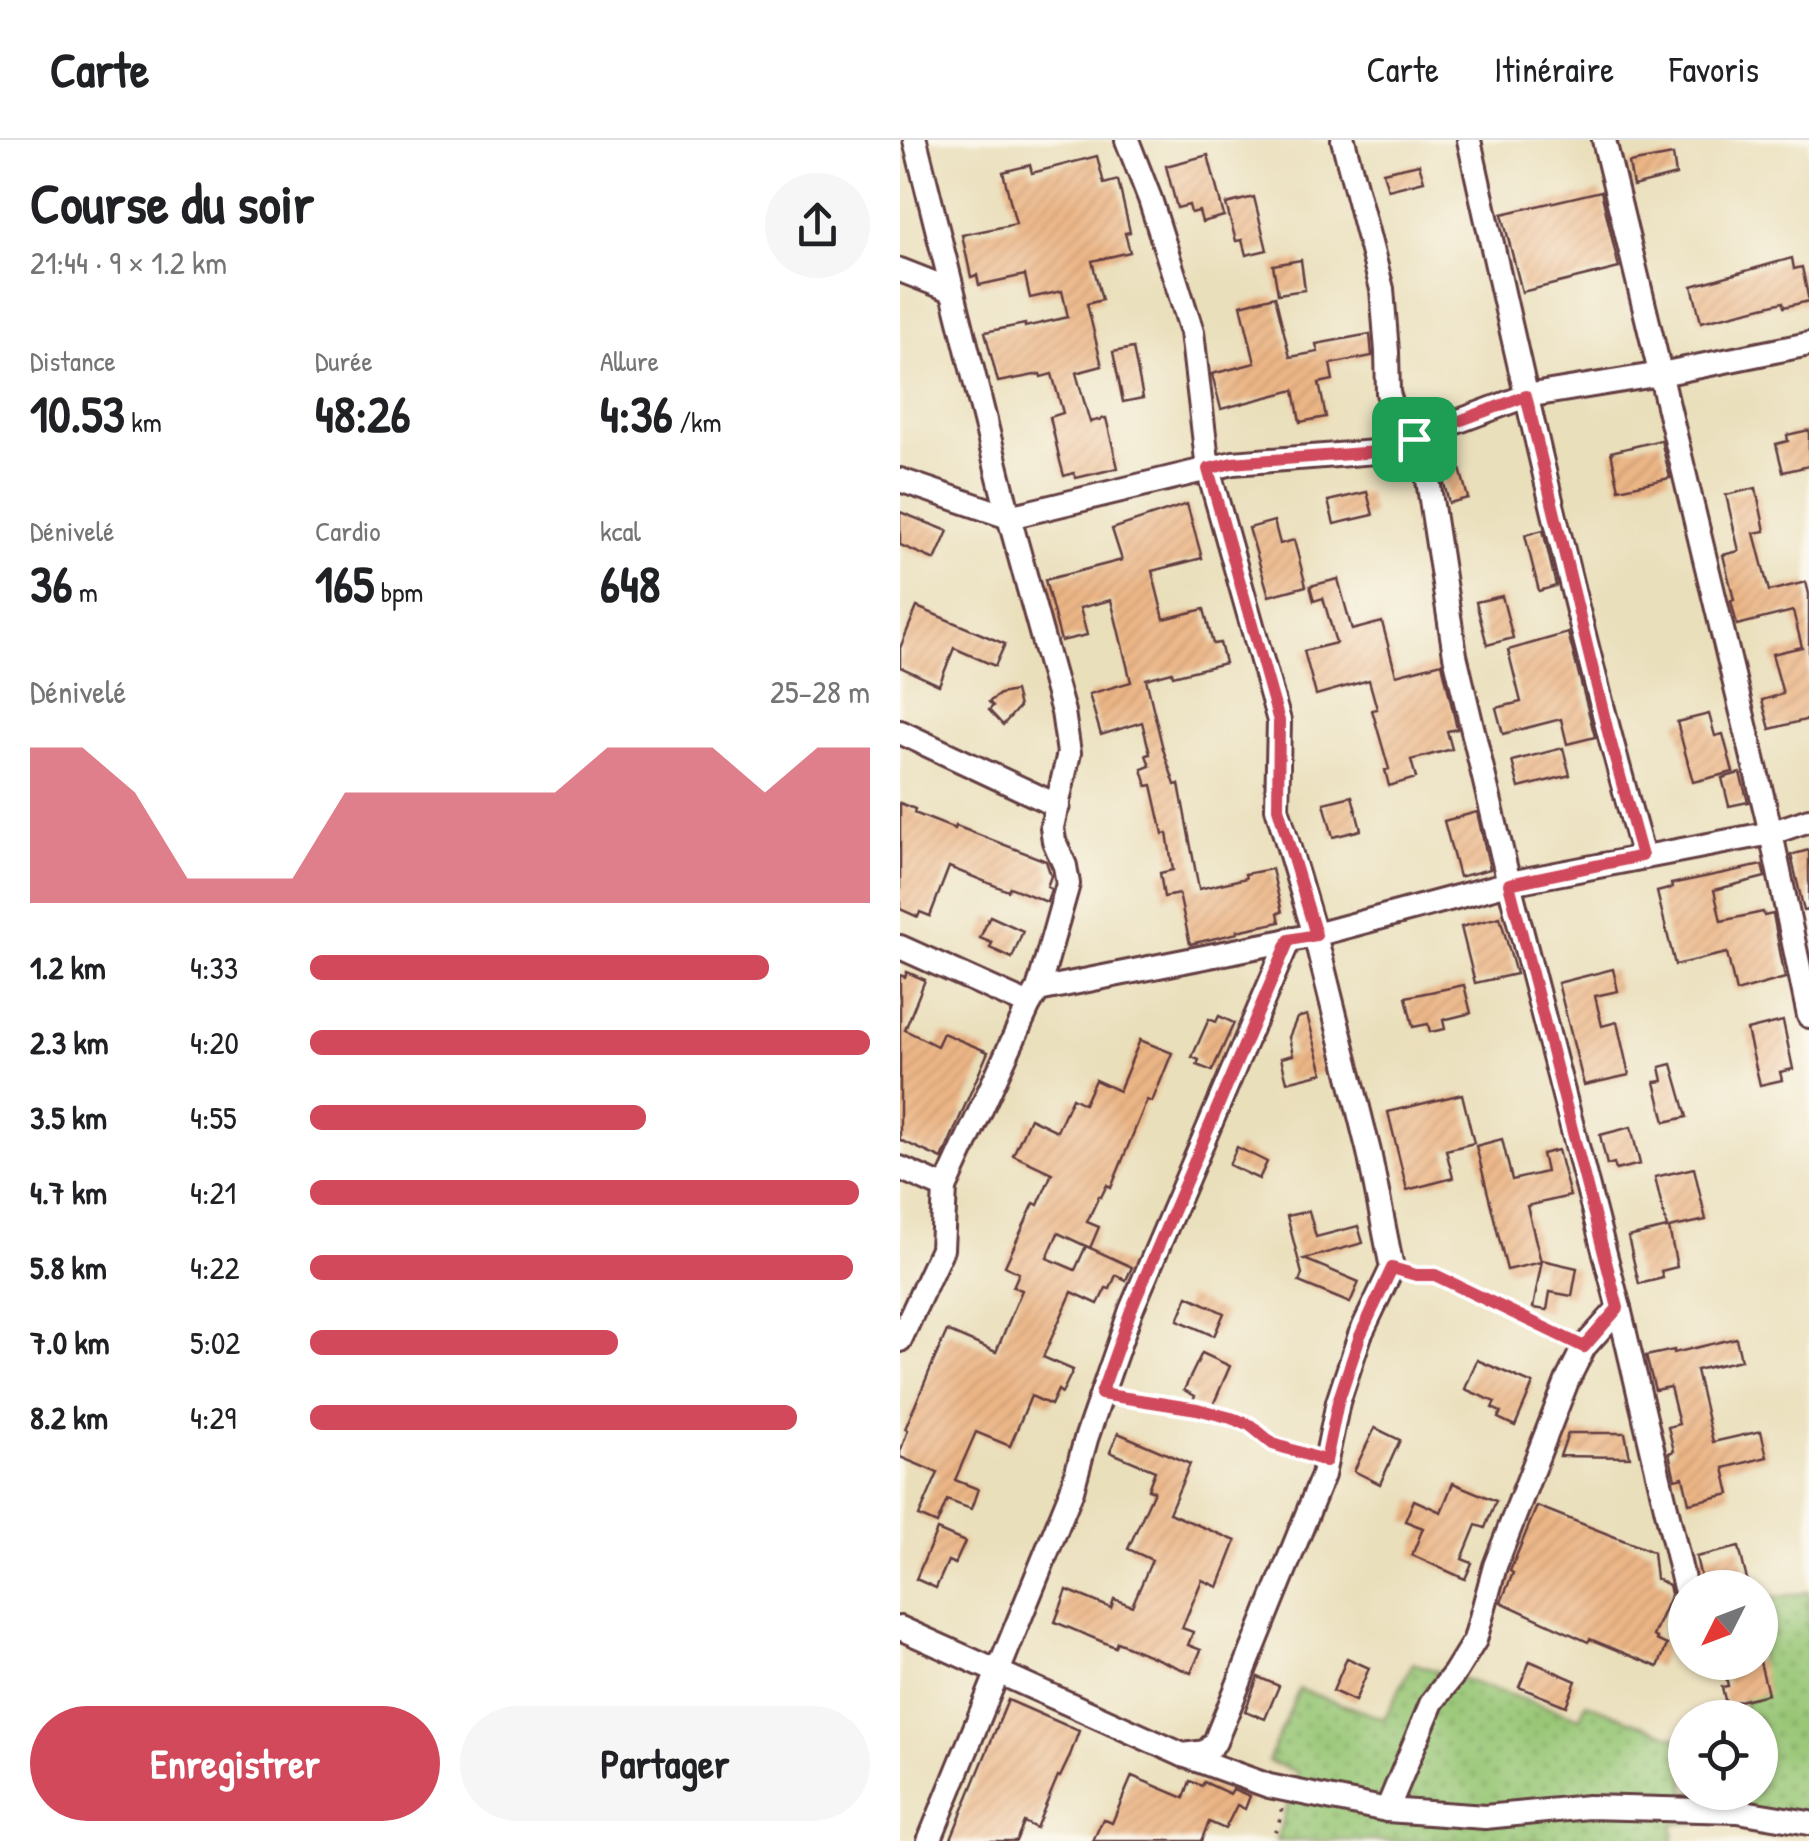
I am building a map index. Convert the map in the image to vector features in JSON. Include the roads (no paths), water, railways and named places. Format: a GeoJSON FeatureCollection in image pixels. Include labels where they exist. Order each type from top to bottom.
{"type":"FeatureCollection","features":[{"type":"Feature","properties":{"kind":"street"},"geometry":{"type":"LineString","coordinates":[[900,1340],[942,1249],[945,1188],[1034,997],[1068,884],[1052,827],[1069,752],[1063,712],[1009,516],[915,140]]}},
{"type":"Feature","properties":{"kind":"street"},"geometry":{"type":"LineString","coordinates":[[1127,140],[1192,332],[1208,469],[1279,721],[1278,808],[1316,935],[1369,1152],[1392,1268],[1360,1336],[1338,1402],[1324,1475],[1215,1742],[1206,1752],[1182,1755]]}},
{"type":"Feature","properties":{"kind":"street"},"geometry":{"type":"LineString","coordinates":[[1343,140],[1382,289],[1388,393],[1398,425],[1414,439],[1428,480],[1455,654],[1681,1570]]}},
{"type":"Feature","properties":{"kind":"street"},"geometry":{"type":"LineString","coordinates":[[1470,140],[1526,396],[1642,856]]}},
{"type":"Feature","properties":{"kind":"street"},"geometry":{"type":"LineString","coordinates":[[1604,140],[1771,833],[1809,1016]]}},
{"type":"Feature","properties":{"kind":"street"},"geometry":{"type":"LineString","coordinates":[[900,270],[951,290]]}},
{"type":"Feature","properties":{"kind":"street"},"geometry":{"type":"LineString","coordinates":[[900,480],[1009,516],[1232,463],[1376,452],[1526,396],[1809,344]]}},
{"type":"Feature","properties":{"kind":"street"},"geometry":{"type":"LineString","coordinates":[[900,732],[1058,806]]}},
{"type":"Feature","properties":{"kind":"street"},"geometry":{"type":"LineString","coordinates":[[900,948],[1034,997],[1316,935],[1509,884],[1771,833],[1809,820]]}},
{"type":"Feature","properties":{"kind":"street"},"geometry":{"type":"LineString","coordinates":[[930,1841],[1072,1490],[1131,1310],[1289,940]]}},
{"type":"Feature","properties":{"kind":"street"},"geometry":{"type":"LineString","coordinates":[[900,1168],[945,1188]]}},
{"type":"Feature","properties":{"kind":"street"},"geometry":{"type":"LineString","coordinates":[[1387,1810],[1432,1702],[1475,1640],[1495,1566],[1567,1381],[1584,1347],[1618,1308]]}},
{"type":"Feature","properties":{"kind":"street"},"geometry":{"type":"LineString","coordinates":[[900,1628],[1182,1755],[1268,1786],[1387,1810],[1485,1817],[1588,1807],[1738,1811],[1809,1823]]}}]}
